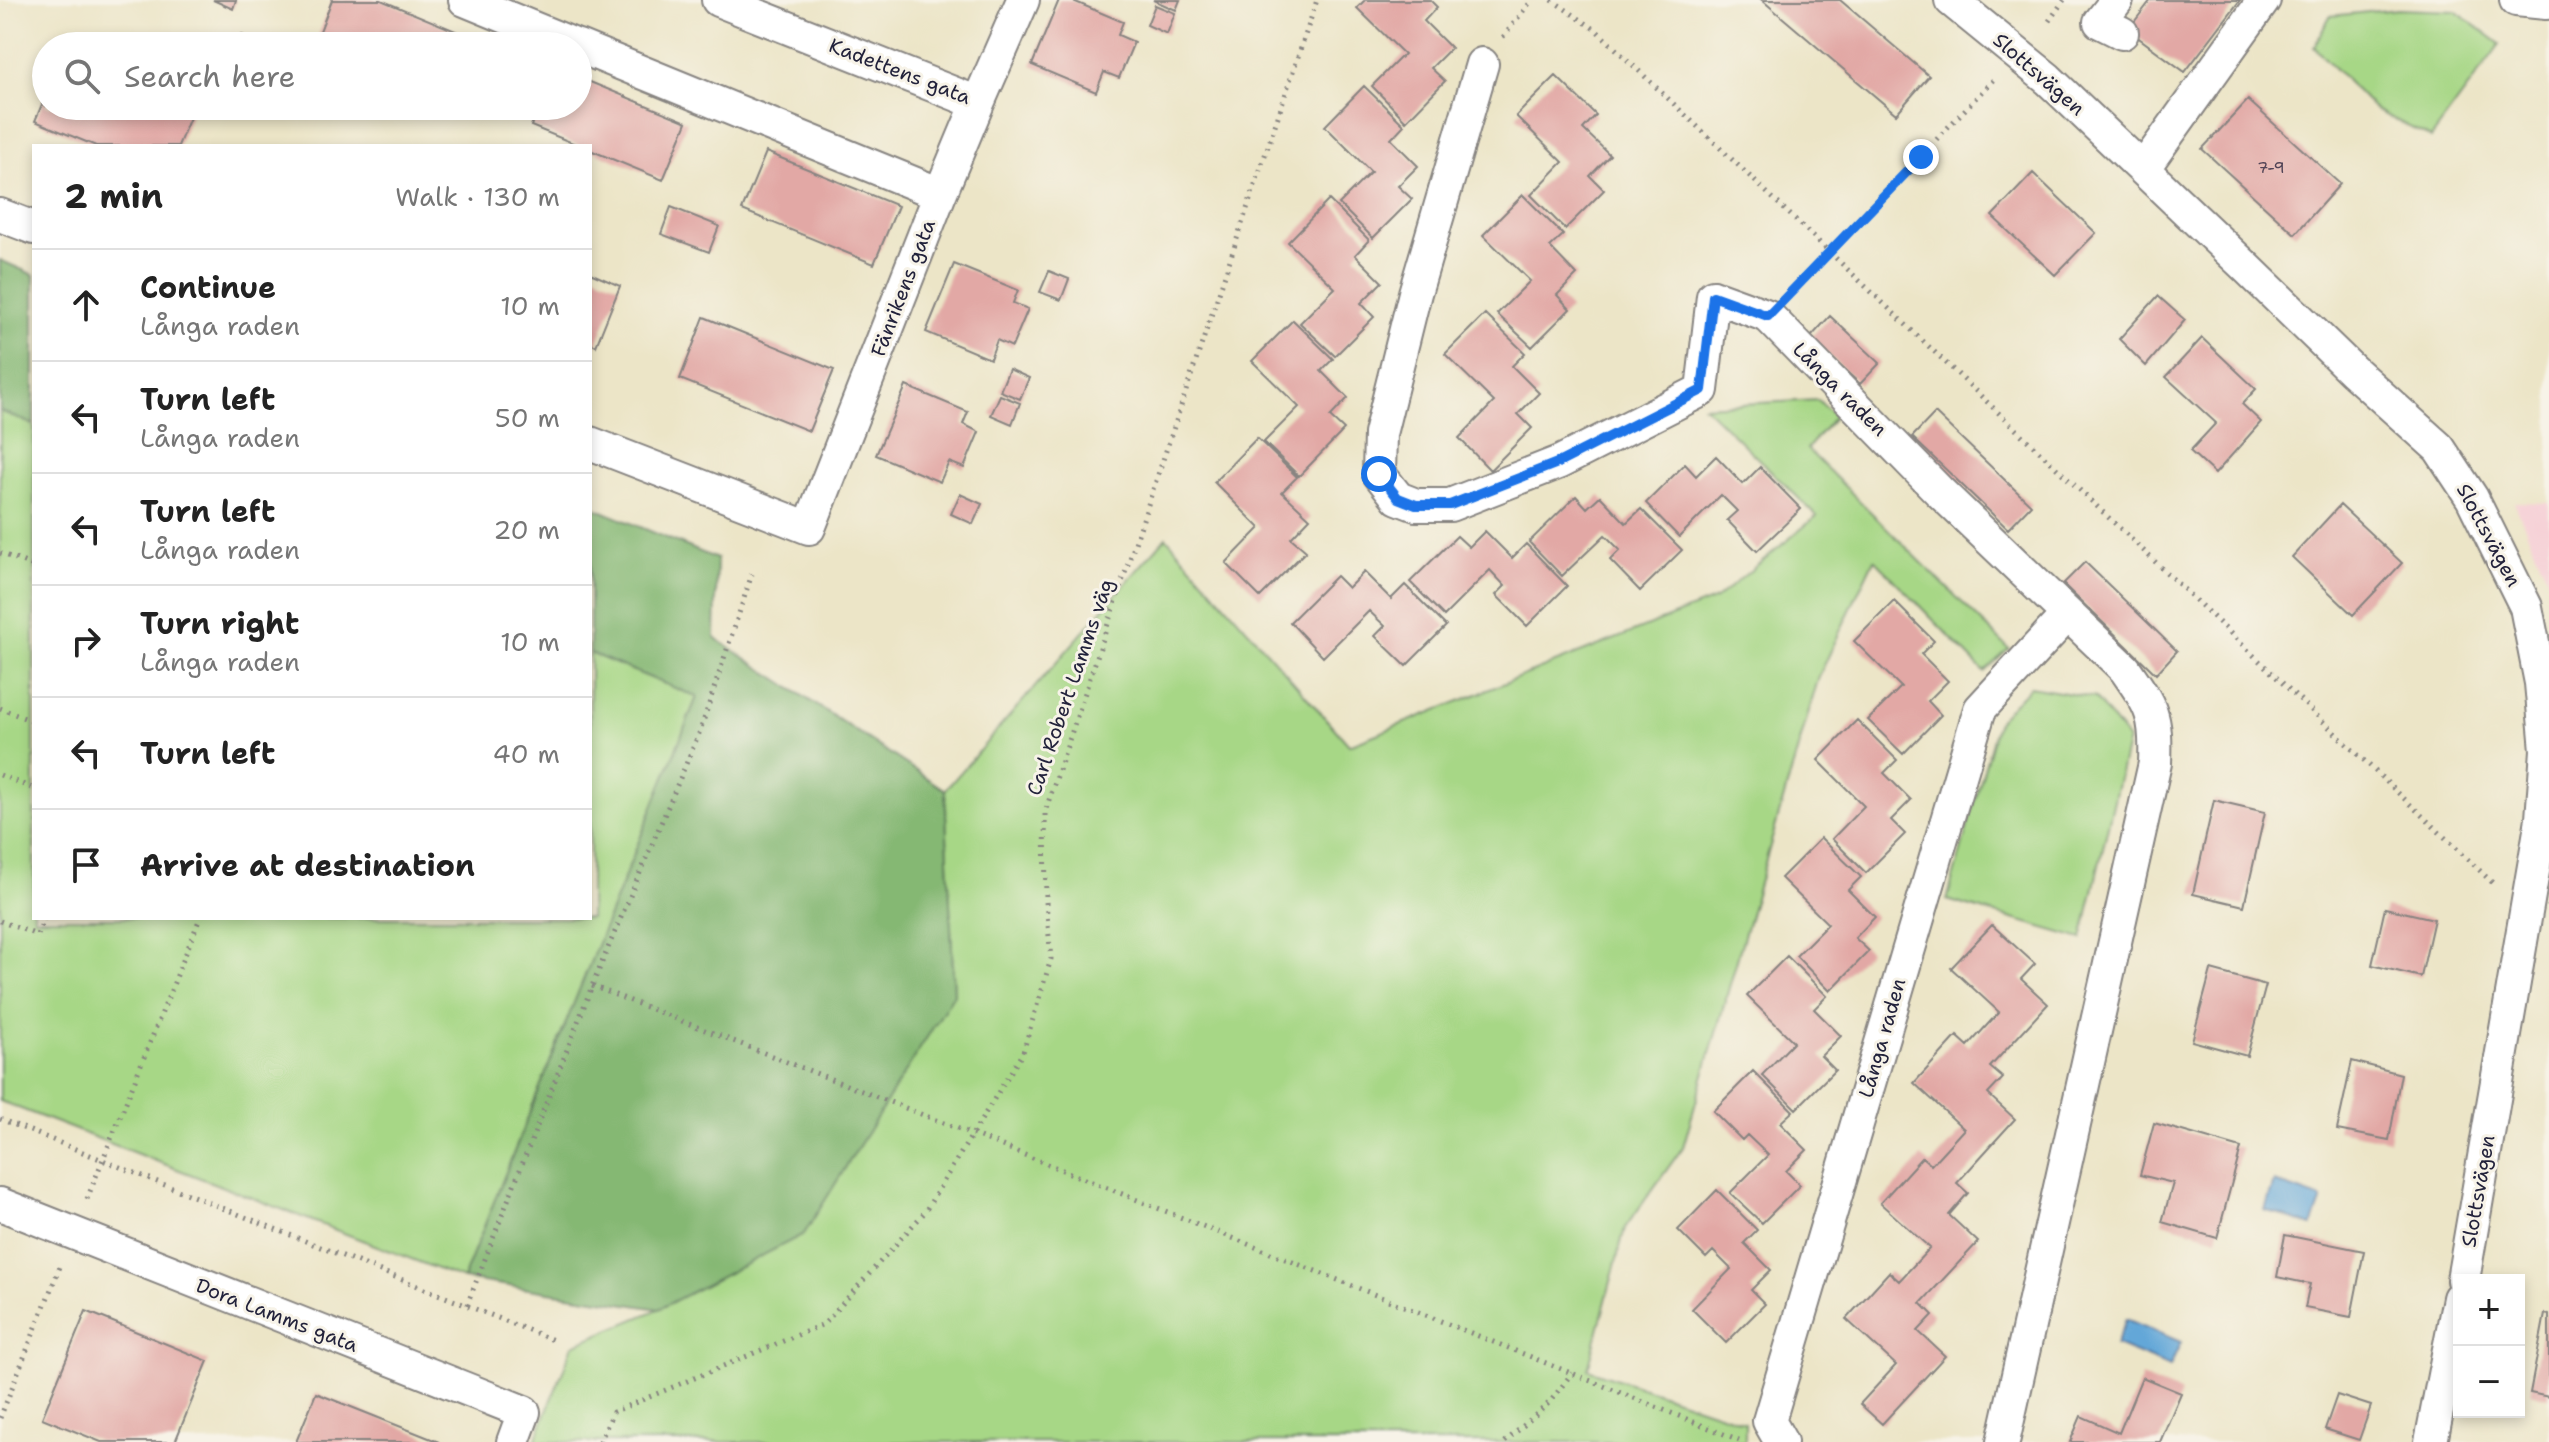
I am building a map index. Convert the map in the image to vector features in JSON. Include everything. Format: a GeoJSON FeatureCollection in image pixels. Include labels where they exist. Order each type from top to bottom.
{"type":"FeatureCollection","features":[{"type":"Feature","properties":{"kind":"street","name":"Fänrikens gata"},"geometry":{"type":"LineString","coordinates":[[465,0],[544,32]]}},
{"type":"Feature","properties":{"kind":"street","name":"Kadettens gata"},"geometry":{"type":"LineString","coordinates":[[718,0],[978,103],[1023,0]]}},
{"type":"Feature","properties":{"kind":"street","name":"Slottsvägen"},"geometry":{"type":"LineString","coordinates":[[1951,0],[2048,79],[2352,370],[2439,448],[2472,498],[2526,607],[2541,683],[2547,750],[2546,822],[2464,1274]]}},
{"type":"Feature","properties":{"kind":"street"},"geometry":{"type":"LineString","coordinates":[[2117,0],[2100,22],[2122,33]]}},
{"type":"Feature","properties":{"kind":"street"},"geometry":{"type":"LineString","coordinates":[[2143,169],[2264,0]]}},
{"type":"Feature","properties":{"kind":"street"},"geometry":{"type":"LineString","coordinates":[[2516,0],[2546,3],[2548,0]]}},
{"type":"Feature","properties":{"kind":"street","name":"Fänrikens gata"},"geometry":{"type":"LineString","coordinates":[[592,52],[940,194],[809,528],[592,444]]}},
{"type":"Feature","properties":{"kind":"street","name":"Långa raden"},"geometry":{"type":"LineString","coordinates":[[1482,64],[1415,293],[1380,434],[1379,474],[1398,498],[1416,505],[1450,505],[1560,462],[1702,390],[1713,296],[1768,316],[1939,491],[2125,669],[2147,701],[2156,728],[2155,763],[2003,1442]]}},
{"type":"Feature","properties":{"kind":"street"},"geometry":{"type":"LineString","coordinates":[[940,194],[978,103]]}},
{"type":"Feature","properties":{"kind":"street"},"geometry":{"type":"LineString","coordinates":[[0,215],[32,227]]}},
{"type":"Feature","properties":{"kind":"street","name":"Långa raden"},"geometry":{"type":"LineString","coordinates":[[1781,1442],[1769,1421],[1980,709],[2067,615]]}},
{"type":"Feature","properties":{"kind":"street","name":"Dora Lamms gata"},"geometry":{"type":"LineString","coordinates":[[0,1204],[524,1412],[513,1442]]}},
{"type":"Feature","properties":{"kind":"street"},"geometry":{"type":"LineString","coordinates":[[2431,1442],[2453,1329]]}},
{"type":"Feature","properties":{"kind":"path","name":"Carl Robert Lamms väg"},"geometry":{"type":"LineString","coordinates":[[600,1442],[613,1412],[824,1324],[924,1213],[1023,1052],[1051,959],[1046,902],[1045,812],[1317,0]]}},
{"type":"Feature","properties":{"kind":"path"},"geometry":{"type":"LineString","coordinates":[[1482,64],[1532,0]]}},
{"type":"Feature","properties":{"kind":"path"},"geometry":{"type":"LineString","coordinates":[[1552,0],[1596,30],[2527,916]]}},
{"type":"Feature","properties":{"kind":"path"},"geometry":{"type":"LineString","coordinates":[[2049,21],[2064,0]]}},
{"type":"Feature","properties":{"kind":"path"},"geometry":{"type":"LineString","coordinates":[[1768,316],[1994,79]]}},
{"type":"Feature","properties":{"kind":"path"},"geometry":{"type":"LineString","coordinates":[[0,553],[32,565]]}},
{"type":"Feature","properties":{"kind":"path"},"geometry":{"type":"LineString","coordinates":[[467,1305],[592,986],[700,731],[752,574]]}},
{"type":"Feature","properties":{"kind":"path"},"geometry":{"type":"LineString","coordinates":[[0,708],[32,721]]}},
{"type":"Feature","properties":{"kind":"path"},"geometry":{"type":"LineString","coordinates":[[0,775],[32,788]]}},
{"type":"Feature","properties":{"kind":"path"},"geometry":{"type":"LineString","coordinates":[[0,921],[37,935],[43,920]]}},
{"type":"Feature","properties":{"kind":"path"},"geometry":{"type":"LineString","coordinates":[[0,1418],[199,920]]}},
{"type":"Feature","properties":{"kind":"path"},"geometry":{"type":"LineString","coordinates":[[592,986],[1743,1442]]}},
{"type":"Feature","properties":{"kind":"path"},"geometry":{"type":"LineString","coordinates":[[0,1119],[553,1340]]}},
{"type":"Feature","properties":{"kind":"path"},"geometry":{"type":"LineString","coordinates":[[1505,1442],[1550,1402],[1572,1373]]}},
{"type":"Feature","properties":{"kind":"shaded area"},"geometry":{"type":"Polygon","coordinates":[[[2514,502],[2549,503],[2549,583],[2548,580],[2514,502]]]}},
{"type":"Feature","properties":{"kind":"green space"},"geometry":{"type":"Polygon","coordinates":[[[2398,9],[2456,11],[2500,44],[2431,138],[2375,110],[2314,47],[2330,16],[2398,9]]]}},
{"type":"Feature","properties":{"kind":"green space"},"geometry":{"type":"Polygon","coordinates":[[[0,260],[32,274],[32,424],[0,411],[0,260]]]}},
{"type":"Feature","properties":{"kind":"green space"},"geometry":{"type":"Polygon","coordinates":[[[1818,400],[1835,416],[1807,449],[2009,649],[1984,672],[1874,559],[1819,676],[1683,1147],[1625,1228],[1588,1369],[1745,1422],[1745,1442],[535,1442],[573,1345],[659,1309],[954,994],[945,790],[1166,537],[1349,745],[1716,599],[1817,516],[1704,406],[1818,400]]]}},
{"type":"Feature","properties":{"kind":"green space"},"geometry":{"type":"Polygon","coordinates":[[[0,411],[32,424],[32,920],[592,920],[592,654],[697,697],[463,1279],[0,1101],[0,411]]]}},
{"type":"Feature","properties":{"kind":"green space"},"geometry":{"type":"Polygon","coordinates":[[[592,507],[717,559],[715,638],[945,790],[954,994],[804,1234],[659,1309],[463,1279],[697,697],[592,654],[592,507]]]}},
{"type":"Feature","properties":{"kind":"green space"},"geometry":{"type":"Polygon","coordinates":[[[2030,687],[2095,698],[2128,739],[2082,939],[1947,900],[1998,720],[2030,687]]]}},
{"type":"Feature","properties":{"kind":"water"},"geometry":{"type":"Polygon","coordinates":[[[2274,1182],[2322,1199],[2312,1226],[2265,1210],[2274,1182]]]}},
{"type":"Feature","properties":{"kind":"water"},"geometry":{"type":"Polygon","coordinates":[[[2126,1319],[2181,1342],[2170,1367],[2116,1345],[2126,1319]]]}},
{"type":"Feature","properties":{"kind":"building"},"geometry":{"type":"Polygon","coordinates":[[[213,0],[236,0],[233,9],[213,0]]]}},
{"type":"Feature","properties":{"kind":"building"},"geometry":{"type":"Polygon","coordinates":[[[332,0],[381,0],[458,32],[320,32],[332,0]]]}},
{"type":"Feature","properties":{"kind":"building"},"geometry":{"type":"Polygon","coordinates":[[[1059,0],[1071,0],[1123,22],[1118,35],[1134,42],[1119,78],[1104,72],[1096,92],[1032,65],[1059,0]]]}},
{"type":"Feature","properties":{"kind":"building"},"geometry":{"type":"Polygon","coordinates":[[[1153,0],[1180,0],[1176,10],[1153,0]]]}},
{"type":"Feature","properties":{"kind":"building"},"geometry":{"type":"Polygon","coordinates":[[[1365,0],[1430,0],[1437,7],[1424,21],[1451,48],[1431,68],[1445,81],[1406,121],[1372,86],[1404,54],[1357,8],[1365,0]]]}},
{"type":"Feature","properties":{"kind":"building"},"geometry":{"type":"Polygon","coordinates":[[[1762,0],[1840,0],[1929,76],[1896,114],[1762,0]]]}},
{"type":"Feature","properties":{"kind":"building"},"geometry":{"type":"Polygon","coordinates":[[[2151,0],[2240,0],[2185,72],[2128,30],[2151,0]]]}},
{"type":"Feature","properties":{"kind":"building"},"geometry":{"type":"Polygon","coordinates":[[[1155,5],[1175,13],[1167,34],[1147,25],[1155,5]]]}},
{"type":"Feature","properties":{"kind":"building"},"geometry":{"type":"Polygon","coordinates":[[[1556,76],[1596,115],[1583,129],[1610,155],[1590,176],[1604,190],[1565,229],[1531,195],[1563,162],[1516,116],[1556,76]]]}},
{"type":"Feature","properties":{"kind":"building"},"geometry":{"type":"Polygon","coordinates":[[[592,83],[687,122],[663,180],[592,151],[592,144],[575,144],[531,126],[533,120],[592,120],[592,83]]]}},
{"type":"Feature","properties":{"kind":"building"},"geometry":{"type":"Polygon","coordinates":[[[1364,86],[1404,125],[1391,139],[1418,166],[1398,186],[1412,199],[1373,238],[1339,204],[1371,172],[1325,126],[1364,86]]]}},
{"type":"Feature","properties":{"kind":"building"},"geometry":{"type":"Polygon","coordinates":[[[2248,100],[2340,184],[2295,234],[2202,149],[2248,100]]]}},
{"type":"Feature","properties":{"kind":"building"},"geometry":{"type":"Polygon","coordinates":[[[189,120],[179,144],[91,144],[35,121],[189,120]]]}},
{"type":"Feature","properties":{"kind":"building"},"geometry":{"type":"Polygon","coordinates":[[[766,152],[898,206],[874,264],[742,210],[766,152]]]}},
{"type":"Feature","properties":{"kind":"building"},"geometry":{"type":"Polygon","coordinates":[[[2033,173],[2096,233],[2055,275],[1992,216],[2033,173]]]}},
{"type":"Feature","properties":{"kind":"building"},"geometry":{"type":"Polygon","coordinates":[[[1523,195],[1563,235],[1550,247],[1577,275],[1557,295],[1570,309],[1532,347],[1497,314],[1530,281],[1483,235],[1523,195]]]}},
{"type":"Feature","properties":{"kind":"building"},"geometry":{"type":"Polygon","coordinates":[[[1329,200],[1369,240],[1355,255],[1382,282],[1361,303],[1374,317],[1335,356],[1300,323],[1335,288],[1288,242],[1329,200]]]}},
{"type":"Feature","properties":{"kind":"building"},"geometry":{"type":"Polygon","coordinates":[[[671,207],[719,226],[709,252],[661,234],[671,207]]]}},
{"type":"Feature","properties":{"kind":"building"},"geometry":{"type":"Polygon","coordinates":[[[954,264],[1018,290],[1013,303],[1028,309],[1012,347],[997,340],[990,359],[926,332],[954,264]]]}},
{"type":"Feature","properties":{"kind":"building"},"geometry":{"type":"Polygon","coordinates":[[[1049,271],[1069,279],[1061,300],[1040,292],[1049,271]]]}},
{"type":"Feature","properties":{"kind":"building"},"geometry":{"type":"Polygon","coordinates":[[[592,274],[620,286],[596,346],[592,344],[592,274]]]}},
{"type":"Feature","properties":{"kind":"building"},"geometry":{"type":"Polygon","coordinates":[[[2158,296],[2185,320],[2146,366],[2119,339],[2158,296]]]}},
{"type":"Feature","properties":{"kind":"building"},"geometry":{"type":"Polygon","coordinates":[[[1485,314],[1525,353],[1512,366],[1539,393],[1518,414],[1532,428],[1490,470],[1459,438],[1494,402],[1445,354],[1485,314]]]}},
{"type":"Feature","properties":{"kind":"building"},"geometry":{"type":"Polygon","coordinates":[[[1830,316],[1880,363],[1860,384],[1810,338],[1830,316]]]}},
{"type":"Feature","properties":{"kind":"building"},"geometry":{"type":"Polygon","coordinates":[[[704,317],[834,370],[809,431],[680,379],[704,317]]]}},
{"type":"Feature","properties":{"kind":"building"},"geometry":{"type":"Polygon","coordinates":[[[1293,320],[1333,359],[1321,371],[1348,398],[1330,417],[1344,430],[1299,476],[1264,442],[1299,407],[1252,361],[1293,320]]]}},
{"type":"Feature","properties":{"kind":"building"},"geometry":{"type":"Polygon","coordinates":[[[2202,338],[2256,389],[2242,404],[2261,422],[2215,474],[2190,451],[2216,423],[2166,377],[2202,338]]]}},
{"type":"Feature","properties":{"kind":"building"},"geometry":{"type":"Polygon","coordinates":[[[1009,369],[1029,378],[1020,399],[1000,391],[1009,369]]]}},
{"type":"Feature","properties":{"kind":"building"},"geometry":{"type":"Polygon","coordinates":[[[906,386],[968,412],[963,424],[979,432],[964,468],[949,462],[940,482],[876,455],[906,386]]]}},
{"type":"Feature","properties":{"kind":"building"},"geometry":{"type":"Polygon","coordinates":[[[1000,395],[1020,403],[1012,424],[991,415],[1000,395]]]}},
{"type":"Feature","properties":{"kind":"building"},"geometry":{"type":"Polygon","coordinates":[[[1935,413],[2031,505],[2008,529],[1912,437],[1935,413]]]}},
{"type":"Feature","properties":{"kind":"building"},"geometry":{"type":"Polygon","coordinates":[[[1257,438],[1297,477],[1282,492],[1310,518],[1291,538],[1306,551],[1260,597],[1226,563],[1260,528],[1214,482],[1257,438]]]}},
{"type":"Feature","properties":{"kind":"building"},"geometry":{"type":"Polygon","coordinates":[[[1716,456],[1743,484],[1760,467],[1801,509],[1757,551],[1727,520],[1737,511],[1721,495],[1679,537],[1646,503],[1685,464],[1696,476],[1716,456]]]}},
{"type":"Feature","properties":{"kind":"building"},"geometry":{"type":"Polygon","coordinates":[[[960,494],[982,504],[973,524],[951,514],[960,494]]]}},
{"type":"Feature","properties":{"kind":"building"},"geometry":{"type":"Polygon","coordinates":[[[1576,496],[1587,508],[1600,496],[1626,523],[1641,509],[1682,550],[1640,591],[1610,560],[1620,550],[1605,535],[1562,576],[1529,542],[1576,496]]]}},
{"type":"Feature","properties":{"kind":"building"},"geometry":{"type":"Polygon","coordinates":[[[2340,505],[2402,563],[2353,615],[2292,557],[2340,505]]]}},
{"type":"Feature","properties":{"kind":"building"},"geometry":{"type":"Polygon","coordinates":[[[1485,531],[1512,558],[1526,544],[1567,586],[1527,626],[1496,595],[1505,586],[1490,570],[1444,616],[1410,582],[1457,536],[1469,547],[1485,531]]]}},
{"type":"Feature","properties":{"kind":"building"},"geometry":{"type":"Polygon","coordinates":[[[2085,562],[2177,651],[2156,674],[2063,584],[2085,562]]]}},
{"type":"Feature","properties":{"kind":"building"},"geometry":{"type":"Polygon","coordinates":[[[1364,572],[1391,599],[1405,585],[1446,626],[1406,666],[1375,636],[1385,626],[1369,611],[1323,657],[1290,622],[1336,576],[1348,588],[1364,572]]]}},
{"type":"Feature","properties":{"kind":"building"},"geometry":{"type":"Polygon","coordinates":[[[1894,601],[1934,641],[1921,654],[1948,681],[1928,701],[1941,715],[1903,754],[1868,720],[1901,687],[1854,641],[1894,601]]]}},
{"type":"Feature","properties":{"kind":"building"},"geometry":{"type":"Polygon","coordinates":[[[1857,720],[1897,760],[1884,773],[1911,800],[1891,820],[1905,834],[1866,873],[1832,839],[1864,806],[1818,760],[1857,720]]]}},
{"type":"Feature","properties":{"kind":"building"},"geometry":{"type":"Polygon","coordinates":[[[2214,800],[2265,812],[2244,906],[2193,894],[2214,800]]]}},
{"type":"Feature","properties":{"kind":"building"},"geometry":{"type":"Polygon","coordinates":[[[1821,838],[1861,877],[1848,890],[1875,917],[1855,938],[1869,951],[1830,991],[1796,956],[1828,924],[1781,878],[1821,838]]]}},
{"type":"Feature","properties":{"kind":"building"},"geometry":{"type":"Polygon","coordinates":[[[2385,908],[2434,919],[2421,977],[2372,965],[2385,908]]]}},
{"type":"Feature","properties":{"kind":"building"},"geometry":{"type":"Polygon","coordinates":[[[1992,925],[2035,964],[2021,979],[2048,1004],[1990,1067],[2003,1078],[1988,1094],[2015,1119],[1957,1183],[1968,1193],[1949,1215],[1978,1242],[1921,1303],[1933,1315],[1918,1331],[1945,1356],[1882,1424],[1860,1404],[1896,1365],[1846,1319],[1889,1272],[1899,1281],[1930,1248],[1880,1203],[1922,1157],[1931,1165],[1964,1129],[1914,1083],[1957,1036],[1968,1046],[1999,1012],[1951,968],[1992,925]]]}},
{"type":"Feature","properties":{"kind":"building"},"geometry":{"type":"Polygon","coordinates":[[[1787,956],[1827,996],[1814,1009],[1841,1036],[1821,1056],[1835,1070],[1796,1109],[1762,1075],[1794,1042],[1747,996],[1787,956]]]}},
{"type":"Feature","properties":{"kind":"building"},"geometry":{"type":"Polygon","coordinates":[[[2211,970],[2266,985],[2247,1056],[2192,1041],[2211,970]]]}},
{"type":"Feature","properties":{"kind":"building"},"geometry":{"type":"Polygon","coordinates":[[[2352,1061],[2401,1074],[2389,1140],[2337,1130],[2352,1061]]]}},
{"type":"Feature","properties":{"kind":"building"},"geometry":{"type":"Polygon","coordinates":[[[1753,1071],[1793,1111],[1780,1123],[1807,1150],[1786,1171],[1800,1185],[1762,1223],[1730,1193],[1768,1155],[1747,1135],[1742,1140],[1713,1111],[1753,1071]]]}},
{"type":"Feature","properties":{"kind":"building"},"geometry":{"type":"Polygon","coordinates":[[[2154,1123],[2241,1148],[2217,1238],[2162,1222],[2173,1183],[2140,1175],[2154,1123]]]}},
{"type":"Feature","properties":{"kind":"building"},"geometry":{"type":"Polygon","coordinates":[[[1717,1190],[1757,1230],[1744,1243],[1771,1270],[1751,1290],[1765,1304],[1726,1343],[1692,1309],[1731,1269],[1713,1251],[1706,1258],[1678,1230],[1717,1190]]]}},
{"type":"Feature","properties":{"kind":"building"},"geometry":{"type":"Polygon","coordinates":[[[2285,1235],[2364,1251],[2351,1317],[2305,1308],[2310,1284],[2277,1277],[2285,1235]]]}},
{"type":"Feature","properties":{"kind":"building"},"geometry":{"type":"Polygon","coordinates":[[[86,1311],[208,1361],[175,1442],[101,1442],[42,1418],[86,1311]]]}},
{"type":"Feature","properties":{"kind":"building"},"geometry":{"type":"Polygon","coordinates":[[[2545,1314],[2549,1315],[2549,1397],[2530,1393],[2545,1314]]]}},
{"type":"Feature","properties":{"kind":"building"},"geometry":{"type":"Polygon","coordinates":[[[2142,1377],[2181,1393],[2160,1442],[2070,1442],[2081,1416],[2119,1433],[2142,1377]]]}},
{"type":"Feature","properties":{"kind":"building"},"geometry":{"type":"Polygon","coordinates":[[[316,1393],[439,1442],[296,1442],[316,1393]]]}},
{"type":"Feature","properties":{"kind":"building"},"geometry":{"type":"Polygon","coordinates":[[[2337,1395],[2371,1406],[2359,1440],[2325,1429],[2337,1395]]]}},
{"type":"Feature","properties":{"kind":"route"},"geometry":{"type":"LineString","coordinates":[[1379,474],[1398,498],[1416,505],[1450,505],[1560,462],[1702,390],[1713,296],[1768,316],[1921,157]]}}]}
